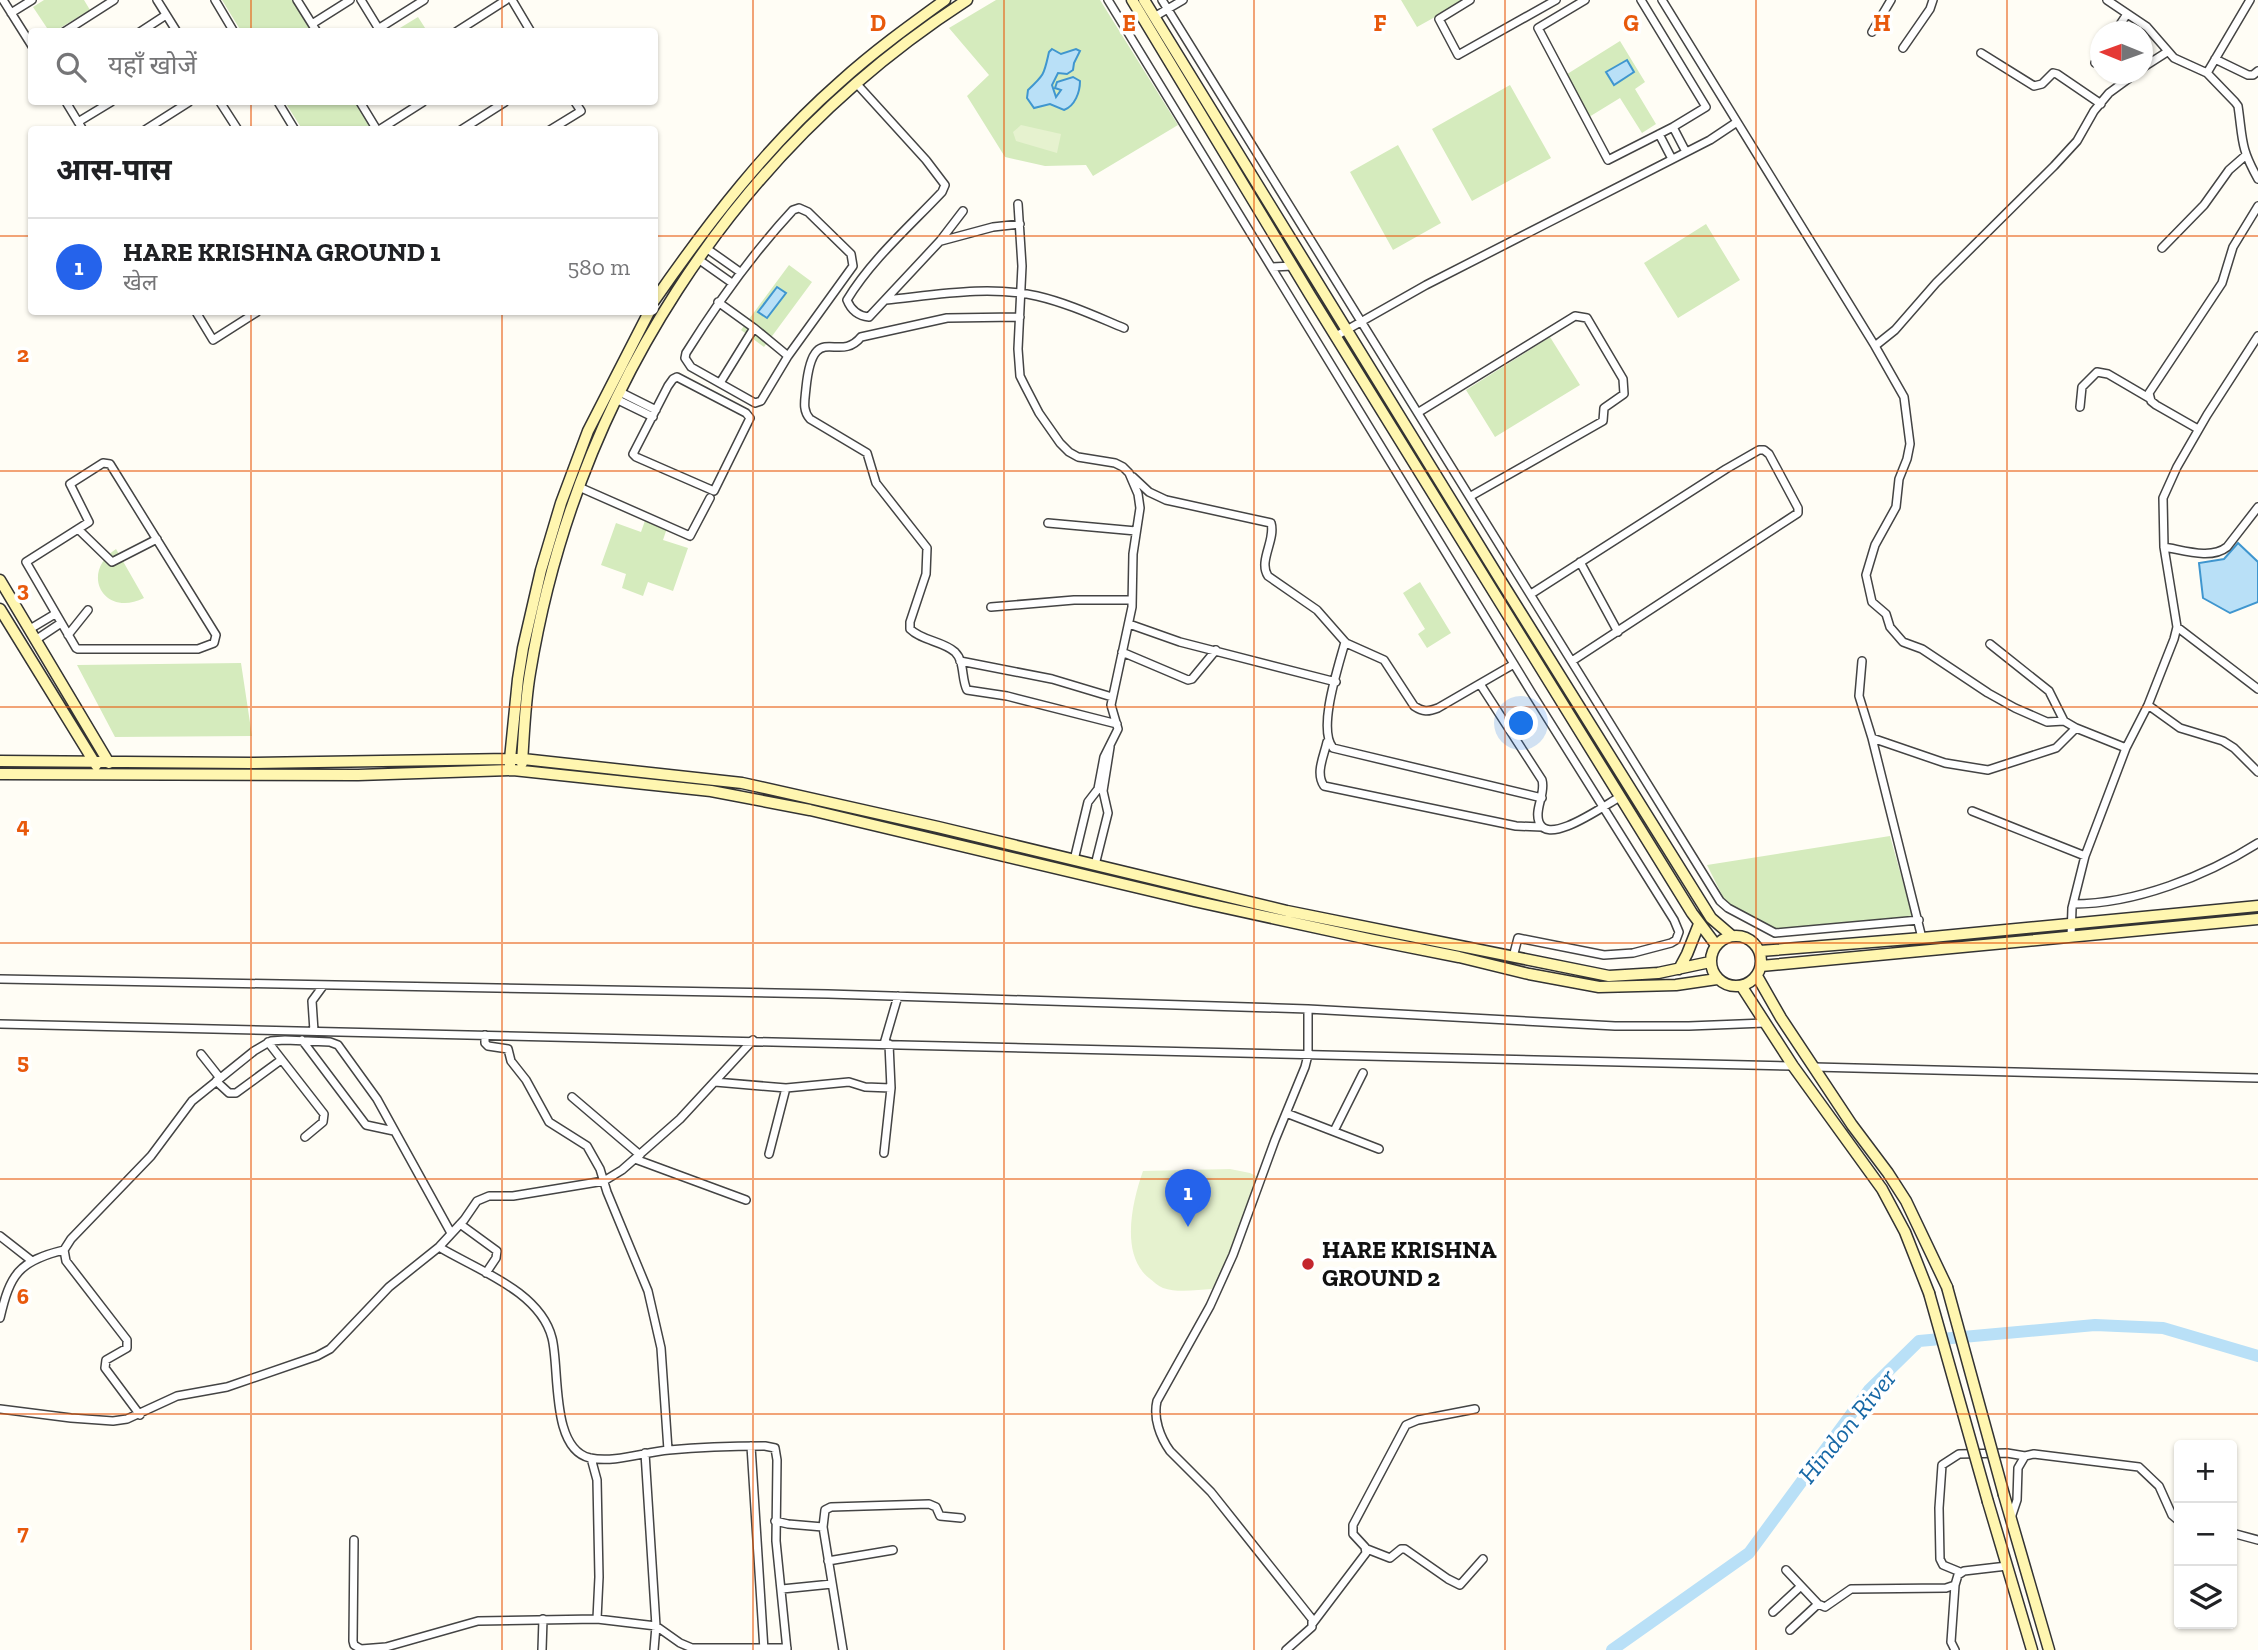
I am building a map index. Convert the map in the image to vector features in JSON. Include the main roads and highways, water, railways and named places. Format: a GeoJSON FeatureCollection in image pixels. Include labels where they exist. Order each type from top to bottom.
{"type":"FeatureCollection","features":[{"type":"Feature","properties":{"kind":"water"},"geometry":{"type":"Polygon","coordinates":[[[1052,49],[1061,54],[1076,49],[1080,51],[1073,70],[1067,74],[1058,73],[1052,85],[1056,97],[1061,90],[1055,88],[1057,82],[1073,77],[1080,81],[1076,98],[1064,110],[1050,104],[1034,108],[1027,98],[1028,90],[1043,73],[1052,49]]]}},
{"type":"Feature","properties":{"kind":"water"},"geometry":{"type":"Polygon","coordinates":[[[1627,60],[1634,72],[1614,85],[1606,72],[1627,60]]]}},
{"type":"Feature","properties":{"kind":"water"},"geometry":{"type":"Polygon","coordinates":[[[777,287],[786,293],[767,318],[758,312],[777,287]]]}},
{"type":"Feature","properties":{"kind":"water"},"geometry":{"type":"Polygon","coordinates":[[[2238,543],[2258,562],[2258,602],[2230,613],[2203,598],[2199,563],[2224,559],[2238,543]]]}},
{"type":"Feature","properties":{"kind":"waterway","name":"Hindon River"},"geometry":{"type":"LineString","coordinates":[[1612,1650],[1749,1553],[1869,1390],[1919,1341],[2095,1325],[2163,1328],[2258,1356]]}},
{"type":"Feature","properties":{"kind":"place","name":"HARE KRISHNA GROUND 1"},"geometry":{"type":"Point","coordinates":[1188,1227]}},
{"type":"Feature","properties":{"kind":"place","name":"HARE KRISHNA GROUND 2"},"geometry":{"type":"Point","coordinates":[1308,1264]}}]}
